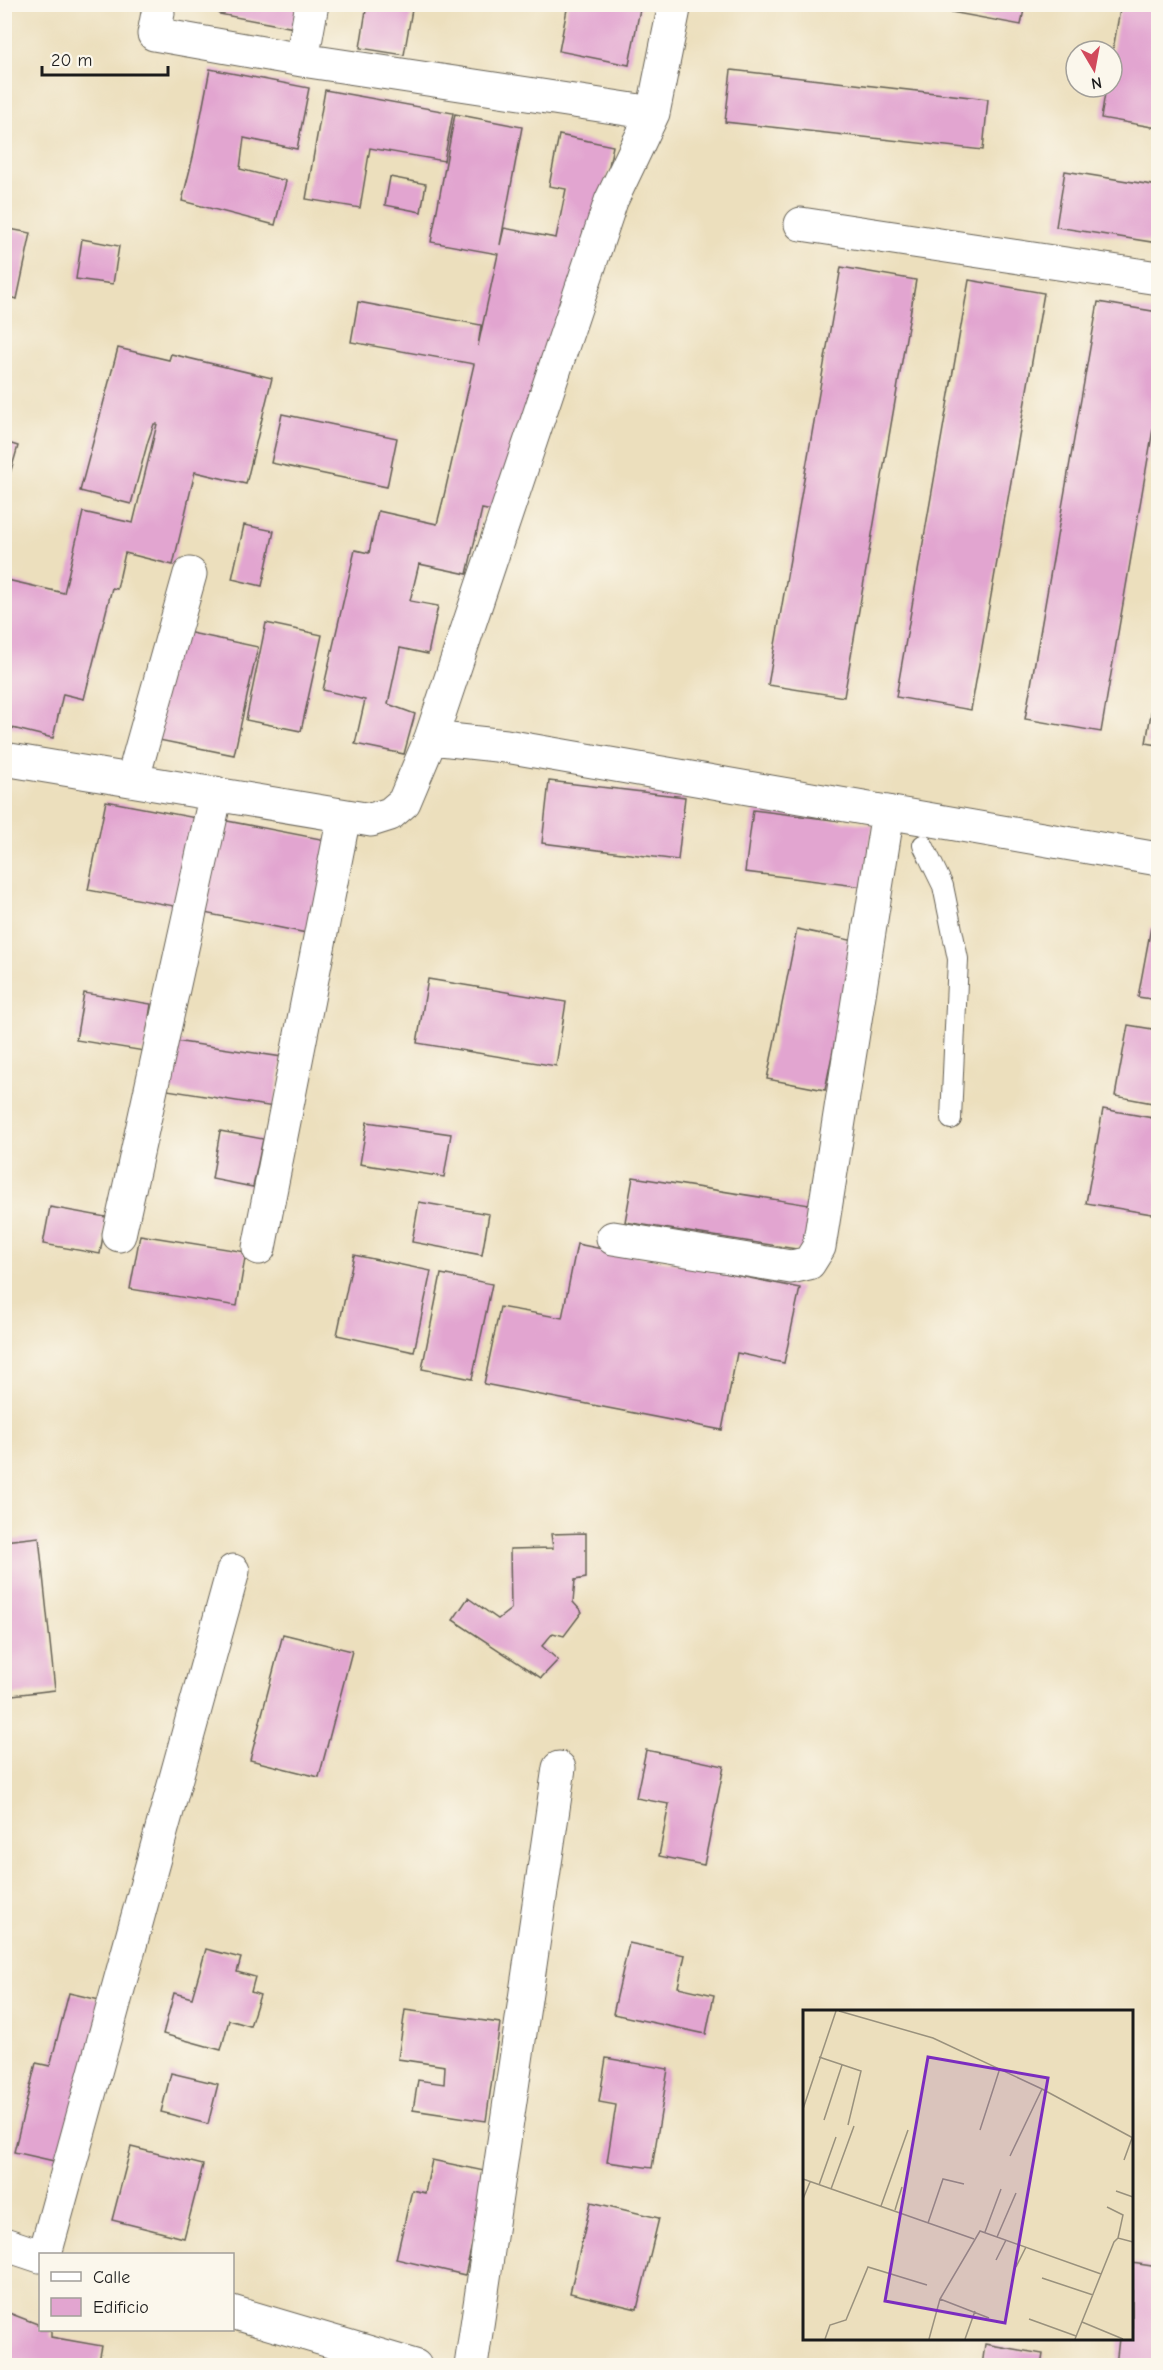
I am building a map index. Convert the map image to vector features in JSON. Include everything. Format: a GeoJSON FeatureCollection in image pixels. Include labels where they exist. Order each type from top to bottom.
{"type":"FeatureCollection","features":[{"type":"Feature","properties":{"kind":"street"},"geometry":{"type":"LineString","coordinates":[[302,60],[312,4]]}},
{"type":"Feature","properties":{"kind":"street"},"geometry":{"type":"LineString","coordinates":[[4,759],[133,778],[371,820],[390,814],[404,802],[431,738],[611,201],[653,113],[675,4]]}},
{"type":"Feature","properties":{"kind":"street"},"geometry":{"type":"LineString","coordinates":[[158,13],[154,34],[302,60],[653,113]]}},
{"type":"Feature","properties":{"kind":"street"},"geometry":{"type":"LineString","coordinates":[[801,224],[1158,278]]}},
{"type":"Feature","properties":{"kind":"street"},"geometry":{"type":"LineString","coordinates":[[133,778],[190,574]]}},
{"type":"Feature","properties":{"kind":"street"},"geometry":{"type":"LineString","coordinates":[[431,738],[506,747],[1158,859]]}},
{"type":"Feature","properties":{"kind":"street"},"geometry":{"type":"LineString","coordinates":[[119,1235],[216,793]]}},
{"type":"Feature","properties":{"kind":"street"},"geometry":{"type":"LineString","coordinates":[[896,814],[923,845]]}},
{"type":"Feature","properties":{"kind":"street"},"geometry":{"type":"LineString","coordinates":[[614,1238],[791,1267],[809,1263],[819,1248],[896,814]]}},
{"type":"Feature","properties":{"kind":"street"},"geometry":{"type":"LineString","coordinates":[[259,1248],[344,816]]}},
{"type":"Feature","properties":{"kind":"street"},"geometry":{"type":"LineString","coordinates":[[45,2253],[233,1571]]}},
{"type":"Feature","properties":{"kind":"street"},"geometry":{"type":"LineString","coordinates":[[471,2366],[559,1768]]}},
{"type":"Feature","properties":{"kind":"street"},"geometry":{"type":"LineString","coordinates":[[4,2244],[39,2256]]}},
{"type":"Feature","properties":{"kind":"street"},"geometry":{"type":"LineString","coordinates":[[234,2314],[415,2366]]}},
{"type":"Feature","properties":{"kind":"lane"},"geometry":{"type":"LineString","coordinates":[[923,845],[943,886],[958,958],[951,1119]]}},
{"type":"Feature","properties":{"kind":"building"},"geometry":{"type":"Polygon","coordinates":[[[367,4],[413,4],[404,55],[360,48],[367,4]]]}},
{"type":"Feature","properties":{"kind":"building"},"geometry":{"type":"Polygon","coordinates":[[[568,4],[641,4],[629,65],[559,51],[568,4]]]}},
{"type":"Feature","properties":{"kind":"building"},"geometry":{"type":"Polygon","coordinates":[[[908,4],[1025,4],[1021,25],[908,4]]]}},
{"type":"Feature","properties":{"kind":"building"},"geometry":{"type":"Polygon","coordinates":[[[1121,4],[1158,4],[1158,128],[1101,118],[1104,99],[1124,99],[1124,39],[1115,39],[1121,4]]]}},
{"type":"Feature","properties":{"kind":"building"},"geometry":{"type":"Polygon","coordinates":[[[221,5],[304,5],[300,29],[219,14],[221,5]]]}},
{"type":"Feature","properties":{"kind":"building"},"geometry":{"type":"Polygon","coordinates":[[[210,69],[309,88],[297,149],[244,138],[240,169],[286,181],[275,225],[182,201],[210,69]]]}},
{"type":"Feature","properties":{"kind":"building"},"geometry":{"type":"Polygon","coordinates":[[[731,70],[988,99],[983,150],[725,122],[731,70]]]}},
{"type":"Feature","properties":{"kind":"building"},"geometry":{"type":"Polygon","coordinates":[[[325,90],[453,113],[444,161],[370,148],[360,208],[306,199],[325,90]]]}},
{"type":"Feature","properties":{"kind":"building"},"geometry":{"type":"Polygon","coordinates":[[[455,114],[522,127],[500,245],[504,228],[556,238],[566,189],[549,186],[559,135],[613,146],[603,196],[506,514],[482,509],[467,574],[419,564],[410,601],[438,606],[428,654],[400,648],[388,704],[415,714],[404,754],[355,744],[365,700],[323,690],[355,550],[369,553],[378,511],[437,524],[443,500],[474,364],[351,342],[358,302],[481,325],[478,346],[498,254],[431,242],[455,114]]]}},
{"type":"Feature","properties":{"kind":"building"},"geometry":{"type":"Polygon","coordinates":[[[1065,171],[1158,186],[1158,243],[1056,227],[1065,171]]]}},
{"type":"Feature","properties":{"kind":"building"},"geometry":{"type":"Polygon","coordinates":[[[390,177],[426,184],[421,212],[385,205],[390,177]]]}},
{"type":"Feature","properties":{"kind":"building"},"geometry":{"type":"Polygon","coordinates":[[[4,228],[31,233],[17,299],[4,296],[4,228]]]}},
{"type":"Feature","properties":{"kind":"building"},"geometry":{"type":"Polygon","coordinates":[[[82,239],[119,246],[113,284],[76,279],[82,239]]]}},
{"type":"Feature","properties":{"kind":"building"},"geometry":{"type":"Polygon","coordinates":[[[841,267],[916,280],[844,697],[768,685],[841,267]]]}},
{"type":"Feature","properties":{"kind":"building"},"geometry":{"type":"Polygon","coordinates":[[[969,280],[1044,293],[971,710],[896,697],[969,280]]]}},
{"type":"Feature","properties":{"kind":"building"},"geometry":{"type":"Polygon","coordinates":[[[1098,302],[1158,312],[1158,400],[1101,732],[1025,719],[1098,302]]]}},
{"type":"Feature","properties":{"kind":"building"},"geometry":{"type":"Polygon","coordinates":[[[118,348],[169,360],[171,354],[272,378],[246,484],[195,472],[173,565],[125,553],[117,589],[112,588],[84,699],[63,694],[53,738],[4,726],[4,592],[7,580],[64,593],[83,512],[133,523],[157,424],[154,424],[148,441],[131,504],[80,491],[118,348]]]}},
{"type":"Feature","properties":{"kind":"building"},"geometry":{"type":"Polygon","coordinates":[[[282,414],[397,438],[387,487],[271,463],[282,414]]]}},
{"type":"Feature","properties":{"kind":"building"},"geometry":{"type":"Polygon","coordinates":[[[5,442],[18,446],[5,491],[5,442]]]}},
{"type":"Feature","properties":{"kind":"building"},"geometry":{"type":"Polygon","coordinates":[[[244,525],[274,531],[262,586],[232,579],[244,525]]]}},
{"type":"Feature","properties":{"kind":"building"},"geometry":{"type":"Polygon","coordinates":[[[266,623],[322,635],[301,731],[246,720],[266,623]]]}},
{"type":"Feature","properties":{"kind":"building"},"geometry":{"type":"Polygon","coordinates":[[[177,630],[258,647],[234,755],[154,739],[177,630]]]}},
{"type":"Feature","properties":{"kind":"building"},"geometry":{"type":"Polygon","coordinates":[[[1158,678],[1158,745],[1146,743],[1158,678]]]}},
{"type":"Feature","properties":{"kind":"building"},"geometry":{"type":"Polygon","coordinates":[[[549,781],[685,797],[678,860],[542,843],[549,781]]]}},
{"type":"Feature","properties":{"kind":"building"},"geometry":{"type":"Polygon","coordinates":[[[106,801],[196,818],[179,907],[88,890],[106,801]]]}},
{"type":"Feature","properties":{"kind":"building"},"geometry":{"type":"Polygon","coordinates":[[[753,810],[873,825],[864,887],[745,872],[753,810]]]}},
{"type":"Feature","properties":{"kind":"building"},"geometry":{"type":"Polygon","coordinates":[[[217,819],[331,841],[312,934],[199,912],[217,819]]]}},
{"type":"Feature","properties":{"kind":"building"},"geometry":{"type":"Polygon","coordinates":[[[1151,927],[1158,929],[1158,1000],[1138,997],[1151,927]]]}},
{"type":"Feature","properties":{"kind":"building"},"geometry":{"type":"Polygon","coordinates":[[[797,929],[855,941],[825,1090],[767,1079],[797,929]]]}},
{"type":"Feature","properties":{"kind":"building"},"geometry":{"type":"Polygon","coordinates":[[[428,979],[566,1002],[556,1066],[417,1043],[428,979]]]}},
{"type":"Feature","properties":{"kind":"building"},"geometry":{"type":"Polygon","coordinates":[[[84,993],[151,1004],[144,1051],[76,1040],[84,993]]]}},
{"type":"Feature","properties":{"kind":"building"},"geometry":{"type":"Polygon","coordinates":[[[1128,1025],[1158,1030],[1158,1104],[1115,1096],[1128,1025]]]}},
{"type":"Feature","properties":{"kind":"building"},"geometry":{"type":"Polygon","coordinates":[[[175,1041],[282,1057],[274,1107],[167,1090],[175,1041]]]}},
{"type":"Feature","properties":{"kind":"building"},"geometry":{"type":"Polygon","coordinates":[[[1103,1109],[1158,1119],[1158,1215],[1086,1203],[1103,1109]]]}},
{"type":"Feature","properties":{"kind":"building"},"geometry":{"type":"Polygon","coordinates":[[[367,1122],[451,1134],[444,1177],[360,1164],[367,1122]]]}},
{"type":"Feature","properties":{"kind":"building"},"geometry":{"type":"Polygon","coordinates":[[[220,1131],[263,1139],[253,1187],[212,1179],[220,1131]]]}},
{"type":"Feature","properties":{"kind":"building"},"geometry":{"type":"Polygon","coordinates":[[[633,1177],[816,1206],[809,1251],[625,1222],[633,1177]]]}},
{"type":"Feature","properties":{"kind":"building"},"geometry":{"type":"Polygon","coordinates":[[[419,1202],[489,1214],[482,1255],[412,1242],[419,1202]]]}},
{"type":"Feature","properties":{"kind":"building"},"geometry":{"type":"Polygon","coordinates":[[[50,1207],[106,1217],[100,1254],[43,1244],[50,1207]]]}},
{"type":"Feature","properties":{"kind":"building"},"geometry":{"type":"Polygon","coordinates":[[[140,1235],[246,1252],[237,1306],[130,1289],[140,1235]]]}},
{"type":"Feature","properties":{"kind":"building"},"geometry":{"type":"Polygon","coordinates":[[[577,1244],[800,1288],[784,1363],[737,1353],[722,1430],[484,1384],[500,1307],[562,1318],[577,1244]]]}},
{"type":"Feature","properties":{"kind":"building"},"geometry":{"type":"Polygon","coordinates":[[[354,1255],[431,1271],[414,1352],[337,1335],[354,1255]]]}},
{"type":"Feature","properties":{"kind":"building"},"geometry":{"type":"Polygon","coordinates":[[[441,1274],[492,1284],[472,1379],[422,1369],[441,1274]]]}},
{"type":"Feature","properties":{"kind":"building"},"geometry":{"type":"Polygon","coordinates":[[[586,1533],[586,1578],[575,1580],[573,1602],[582,1612],[564,1636],[553,1633],[542,1646],[558,1660],[541,1678],[453,1620],[468,1598],[498,1619],[511,1609],[510,1549],[553,1548],[551,1534],[586,1533]]]}},
{"type":"Feature","properties":{"kind":"building"},"geometry":{"type":"Polygon","coordinates":[[[39,1537],[55,1690],[4,1696],[4,1541],[39,1537]]]}},
{"type":"Feature","properties":{"kind":"building"},"geometry":{"type":"Polygon","coordinates":[[[283,1634],[352,1651],[319,1777],[250,1760],[283,1634]]]}},
{"type":"Feature","properties":{"kind":"building"},"geometry":{"type":"Polygon","coordinates":[[[646,1750],[724,1766],[704,1865],[659,1856],[669,1804],[636,1798],[646,1750]]]}},
{"type":"Feature","properties":{"kind":"building"},"geometry":{"type":"Polygon","coordinates":[[[629,1943],[685,1955],[678,1987],[714,1995],[706,2034],[613,2014],[629,1943]]]}},
{"type":"Feature","properties":{"kind":"building"},"geometry":{"type":"Polygon","coordinates":[[[206,1949],[241,1958],[237,1972],[255,1977],[251,1992],[260,1995],[250,2026],[229,2020],[221,2050],[163,2034],[174,1993],[192,1998],[206,1949]]]}},
{"type":"Feature","properties":{"kind":"building"},"geometry":{"type":"Polygon","coordinates":[[[69,1993],[104,2001],[63,2163],[14,2152],[36,2063],[50,2066],[69,1993]]]}},
{"type":"Feature","properties":{"kind":"building"},"geometry":{"type":"Polygon","coordinates":[[[405,2010],[500,2023],[486,2121],[413,2110],[418,2080],[444,2084],[445,2066],[398,2059],[405,2010]]]}},
{"type":"Feature","properties":{"kind":"building"},"geometry":{"type":"Polygon","coordinates":[[[606,2058],[668,2069],[652,2168],[607,2162],[616,2105],[599,2102],[606,2058]]]}},
{"type":"Feature","properties":{"kind":"building"},"geometry":{"type":"Polygon","coordinates":[[[171,2073],[218,2084],[208,2124],[161,2112],[171,2073]]]}},
{"type":"Feature","properties":{"kind":"building"},"geometry":{"type":"Polygon","coordinates":[[[131,2147],[203,2165],[184,2238],[112,2220],[131,2147]]]}},
{"type":"Feature","properties":{"kind":"building"},"geometry":{"type":"Polygon","coordinates":[[[432,2160],[489,2172],[465,2275],[396,2259],[412,2190],[425,2193],[432,2160]]]}},
{"type":"Feature","properties":{"kind":"building"},"geometry":{"type":"Polygon","coordinates":[[[591,2202],[659,2218],[637,2309],[570,2293],[591,2202]]]}},
{"type":"Feature","properties":{"kind":"building"},"geometry":{"type":"Polygon","coordinates":[[[1133,2263],[1158,2267],[1158,2366],[1116,2366],[1119,2340],[1133,2340],[1133,2263]]]}},
{"type":"Feature","properties":{"kind":"building"},"geometry":{"type":"Polygon","coordinates":[[[4,2311],[39,2325],[39,2331],[51,2331],[51,2337],[102,2346],[98,2366],[4,2366],[4,2311]]]}},
{"type":"Feature","properties":{"kind":"building"},"geometry":{"type":"Polygon","coordinates":[[[985,2344],[1043,2354],[1041,2366],[982,2366],[985,2344]]]}}]}
